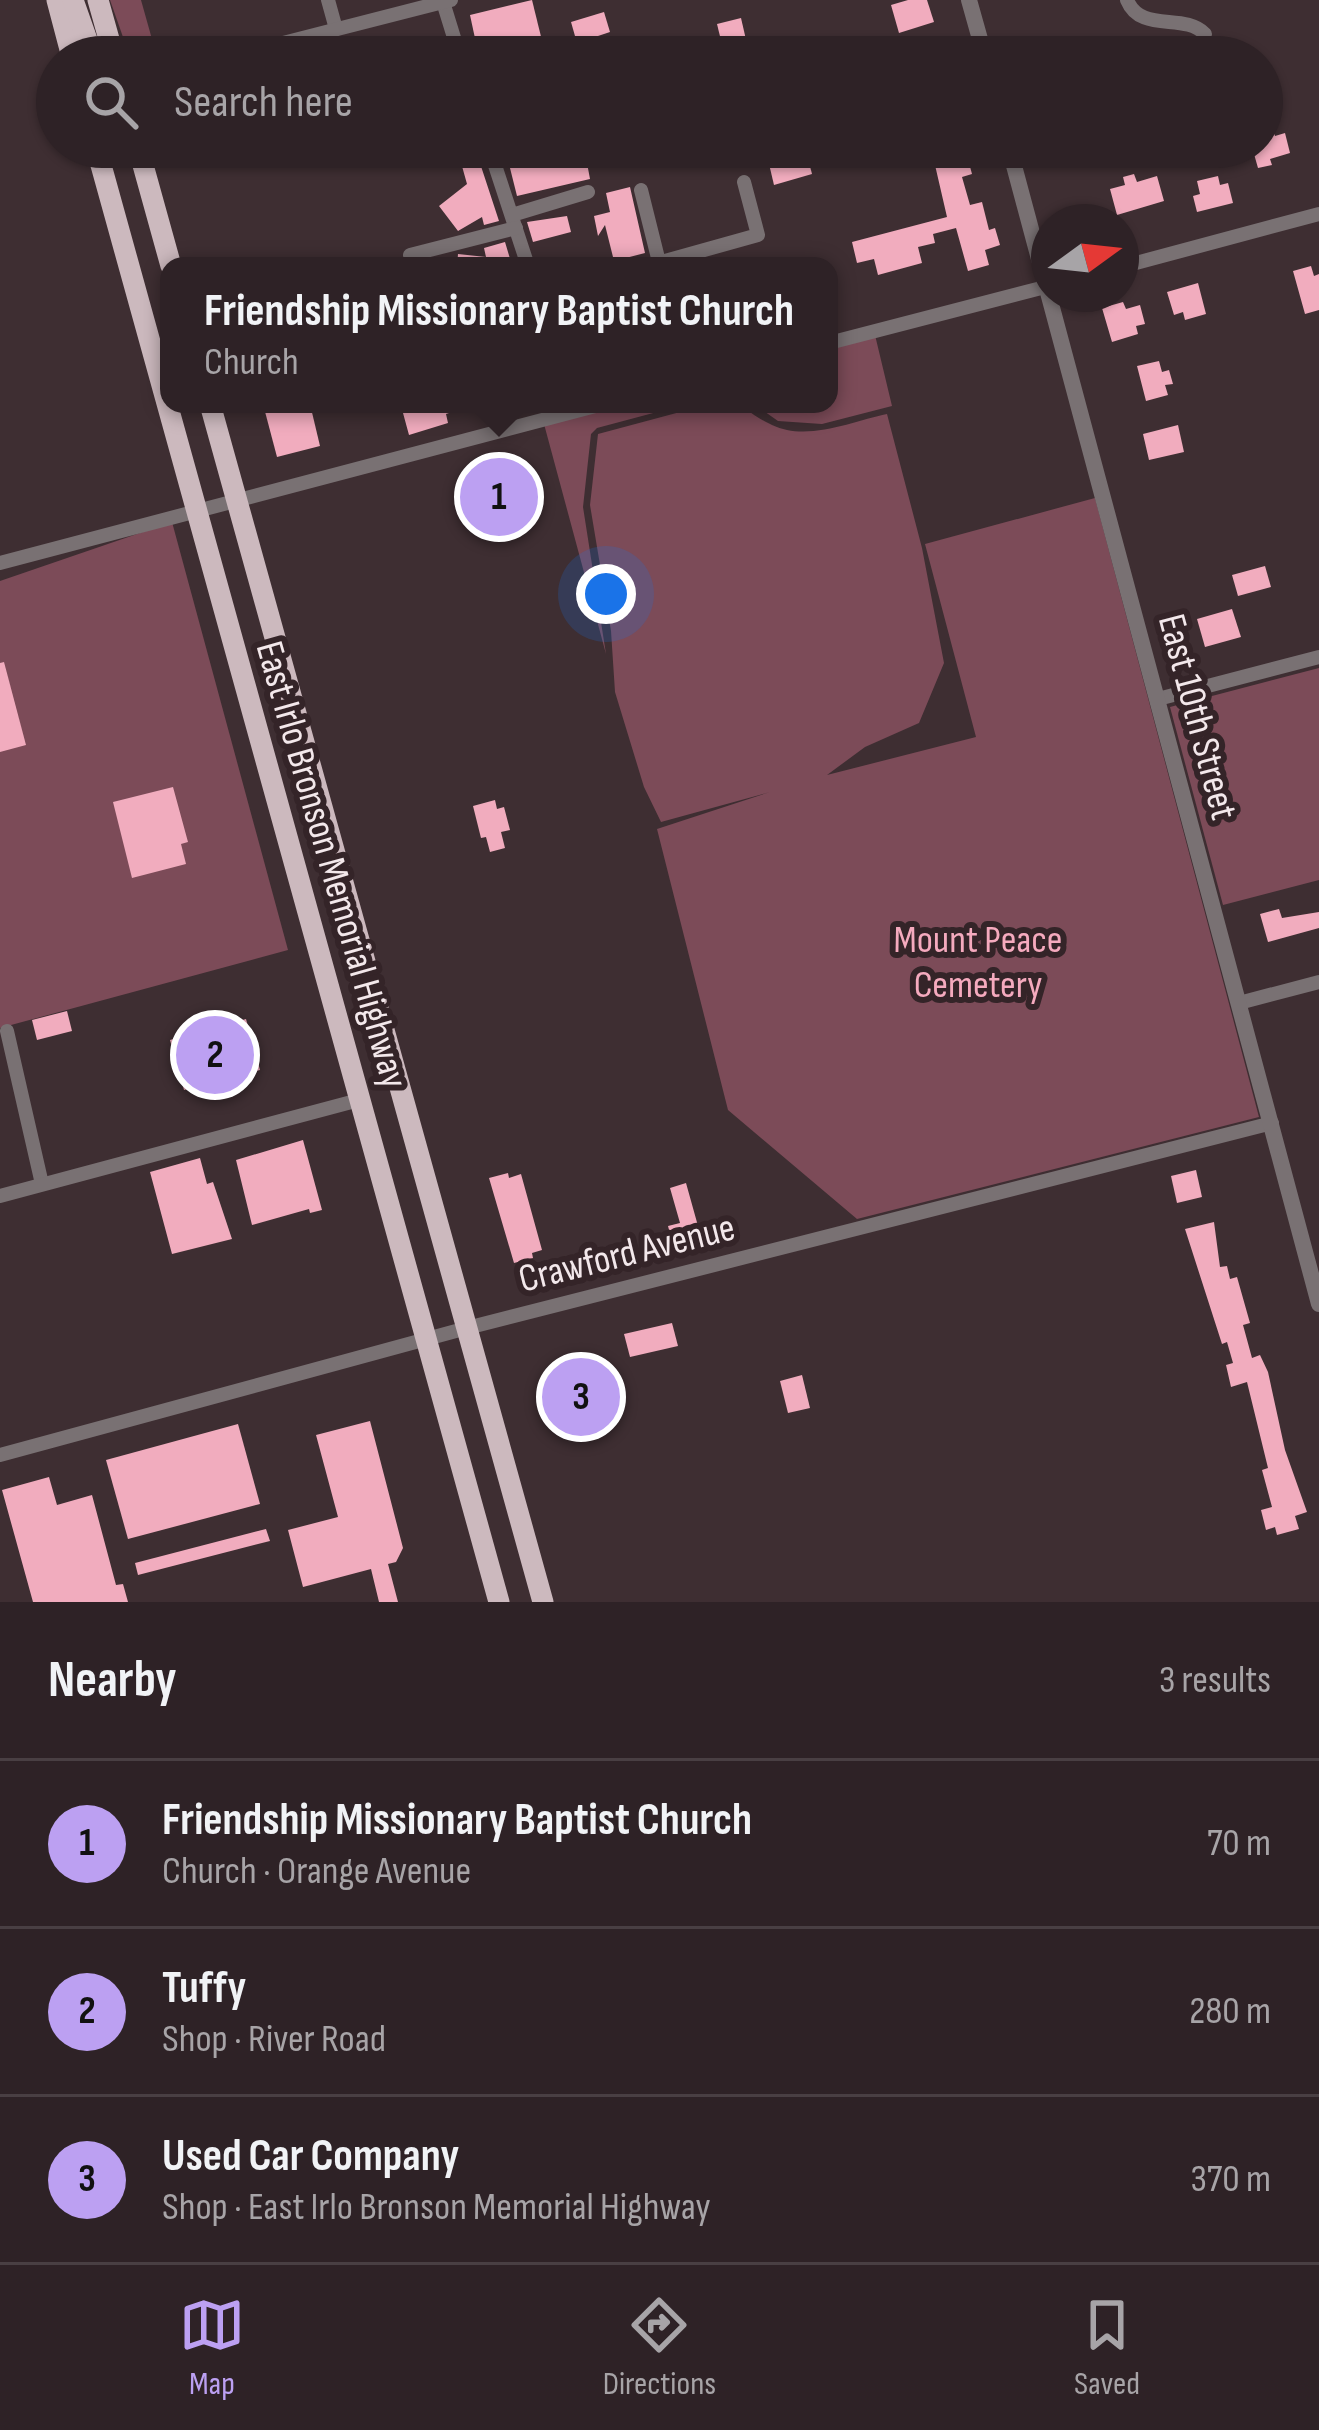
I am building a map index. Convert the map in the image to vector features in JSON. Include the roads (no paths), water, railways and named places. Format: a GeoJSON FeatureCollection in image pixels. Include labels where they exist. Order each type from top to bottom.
{"type":"FeatureCollection","features":[{"type":"Feature","properties":{"kind":"highway"},"geometry":{"type":"LineString","coordinates":[[57,0],[66,36]]}},
{"type":"Feature","properties":{"kind":"highway"},"geometry":{"type":"LineString","coordinates":[[73,0],[86,36]]}},
{"type":"Feature","properties":{"kind":"highway"},"geometry":{"type":"LineString","coordinates":[[98,0],[107,36]]}},
{"type":"Feature","properties":{"kind":"highway","name":"East Irlo Bronson Memorial Highway"},"geometry":{"type":"LineString","coordinates":[[102,168],[160,380]]}},
{"type":"Feature","properties":{"kind":"highway"},"geometry":{"type":"LineString","coordinates":[[144,168],[169,257]]}},
{"type":"Feature","properties":{"kind":"highway","name":"East Irlo Bronson Memorial Highway"},"geometry":{"type":"LineString","coordinates":[[169,413],[499,1602]]}},
{"type":"Feature","properties":{"kind":"highway","name":"East Irlo Bronson Memorial Highway"},"geometry":{"type":"LineString","coordinates":[[212,413],[543,1602]]}},
{"type":"Feature","properties":{"kind":"street"},"geometry":{"type":"LineString","coordinates":[[328,0],[336,29]]}},
{"type":"Feature","properties":{"kind":"street"},"geometry":{"type":"LineString","coordinates":[[969,0],[979,36]]}},
{"type":"Feature","properties":{"kind":"street"},"geometry":{"type":"LineString","coordinates":[[1127,0],[1129,8],[1145,20],[1197,26],[1205,34]]}},
{"type":"Feature","properties":{"kind":"street"},"geometry":{"type":"LineString","coordinates":[[309,36],[447,1],[455,36]]}},
{"type":"Feature","properties":{"kind":"street"},"geometry":{"type":"LineString","coordinates":[[496,168],[525,257]]}},
{"type":"Feature","properties":{"kind":"street","name":"East 10th Street"},"geometry":{"type":"LineString","coordinates":[[1015,168],[1031,225]]}},
{"type":"Feature","properties":{"kind":"street"},"geometry":{"type":"LineString","coordinates":[[678,257],[758,235],[744,182]]}},
{"type":"Feature","properties":{"kind":"street"},"geometry":{"type":"LineString","coordinates":[[641,190],[652,257]]}},
{"type":"Feature","properties":{"kind":"street"},"geometry":{"type":"LineString","coordinates":[[410,255],[588,193]]}},
{"type":"Feature","properties":{"kind":"street"},"geometry":{"type":"LineString","coordinates":[[1139,262],[1319,214]]}},
{"type":"Feature","properties":{"kind":"street"},"geometry":{"type":"LineString","coordinates":[[838,341],[1031,290]]}},
{"type":"Feature","properties":{"kind":"street","name":"East 10th Street"},"geometry":{"type":"LineString","coordinates":[[1055,312],[1319,1304]]}},
{"type":"Feature","properties":{"kind":"street"},"geometry":{"type":"LineString","coordinates":[[0,563],[570,413]]}},
{"type":"Feature","properties":{"kind":"street"},"geometry":{"type":"LineString","coordinates":[[1158,699],[1319,657]]}},
{"type":"Feature","properties":{"kind":"street"},"geometry":{"type":"LineString","coordinates":[[1240,1003],[1319,982]]}},
{"type":"Feature","properties":{"kind":"street"},"geometry":{"type":"LineString","coordinates":[[7,1031],[42,1184]]}},
{"type":"Feature","properties":{"kind":"street"},"geometry":{"type":"LineString","coordinates":[[0,1196],[359,1100]]}},
{"type":"Feature","properties":{"kind":"street","name":"Crawford Avenue"},"geometry":{"type":"LineString","coordinates":[[0,1455],[467,1328],[1272,1123]]}},
{"type":"Feature","properties":{"kind":"place","name":"Friendship Missionary Baptist Church"},"geometry":{"type":"Point","coordinates":[499,497]}},
{"type":"Feature","properties":{"kind":"place","name":"Tuffy"},"geometry":{"type":"Point","coordinates":[215,1055]}},
{"type":"Feature","properties":{"kind":"place","name":"Used Car Company"},"geometry":{"type":"Point","coordinates":[581,1397]}},
{"type":"Feature","properties":{"kind":"park label","name":"Mount Peace Cemetery"},"geometry":{"type":"Point","coordinates":[978,962]}}]}
